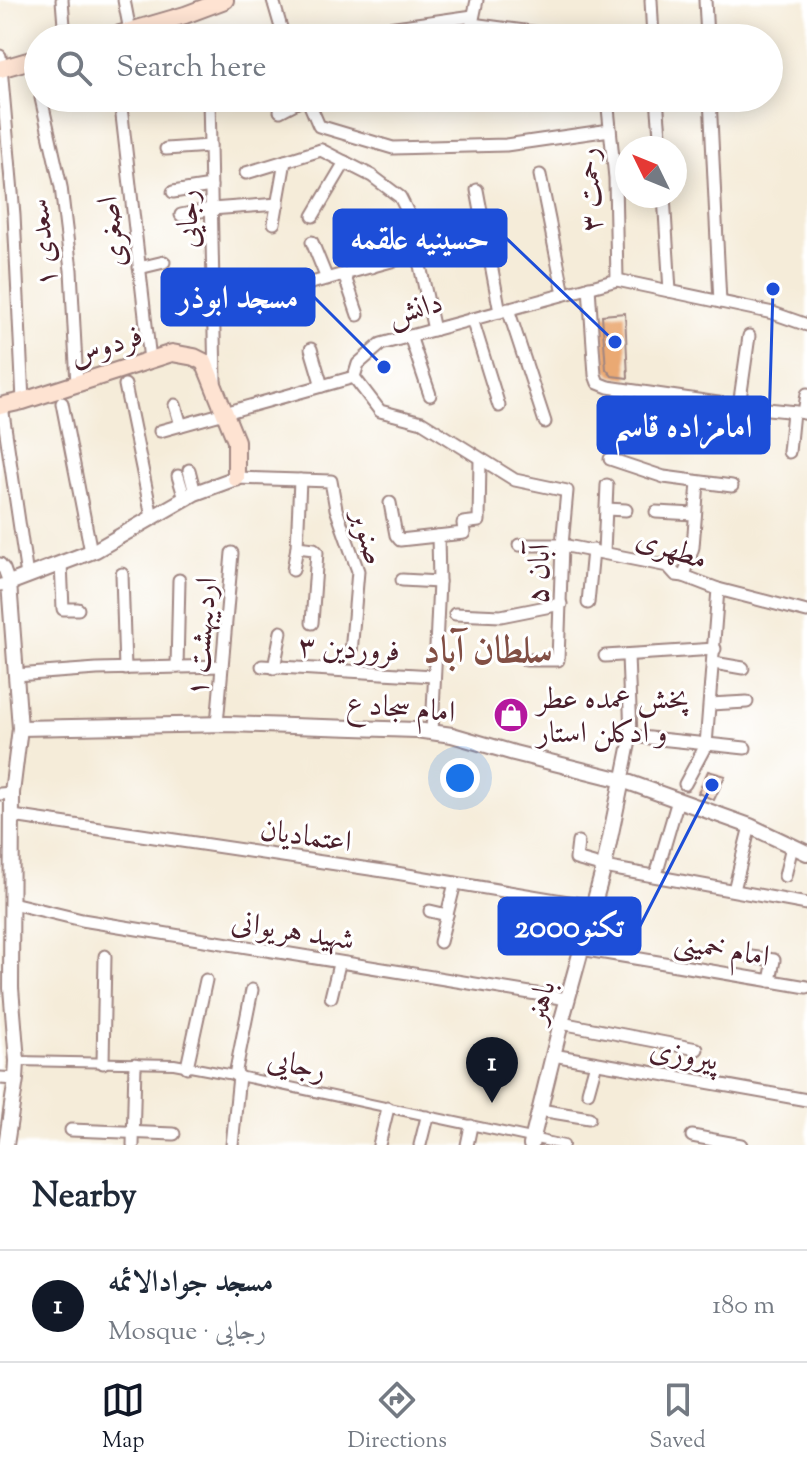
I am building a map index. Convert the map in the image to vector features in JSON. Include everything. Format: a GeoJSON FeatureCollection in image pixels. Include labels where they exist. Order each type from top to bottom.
{"type":"FeatureCollection","features":[{"type":"Feature","properties":{"kind":"main road"},"geometry":{"type":"LineString","coordinates":[[150,24],[214,2]]}},
{"type":"Feature","properties":{"kind":"main road"},"geometry":{"type":"LineString","coordinates":[[1,65],[24,61]]}},
{"type":"Feature","properties":{"kind":"main road","name":"فردوس"},"geometry":{"type":"LineString","coordinates":[[1,406],[172,353],[194,357],[204,362],[236,441],[236,478]]}},
{"type":"Feature","properties":{"kind":"street"},"geometry":{"type":"LineString","coordinates":[[62,0],[64,24]]}},
{"type":"Feature","properties":{"kind":"street"},"geometry":{"type":"LineString","coordinates":[[124,0],[129,24]]}},
{"type":"Feature","properties":{"kind":"street"},"geometry":{"type":"LineString","coordinates":[[273,0],[280,24]]}},
{"type":"Feature","properties":{"kind":"street"},"geometry":{"type":"LineString","coordinates":[[471,24],[477,0]]}},
{"type":"Feature","properties":{"kind":"street"},"geometry":{"type":"LineString","coordinates":[[651,0],[652,24]]}},
{"type":"Feature","properties":{"kind":"street"},"geometry":{"type":"LineString","coordinates":[[707,0],[707,24]]}},
{"type":"Feature","properties":{"kind":"street"},"geometry":{"type":"LineString","coordinates":[[438,24],[472,20],[495,24]]}},
{"type":"Feature","properties":{"kind":"street"},"geometry":{"type":"LineString","coordinates":[[1,65],[14,215],[23,401]]}},
{"type":"Feature","properties":{"kind":"street","name":"سعدی ۱"},"geometry":{"type":"LineString","coordinates":[[44,112],[61,187],[71,270],[77,384]]}},
{"type":"Feature","properties":{"kind":"street","name":"اصغری"},"geometry":{"type":"LineString","coordinates":[[122,112],[150,360]]}},
{"type":"Feature","properties":{"kind":"street","name":"رجایی"},"geometry":{"type":"LineString","coordinates":[[209,112],[215,386]]}},
{"type":"Feature","properties":{"kind":"street"},"geometry":{"type":"LineString","coordinates":[[312,112],[319,126],[321,150]]}},
{"type":"Feature","properties":{"kind":"street","name":"رحمت ۳"},"geometry":{"type":"LineString","coordinates":[[608,112],[615,178],[617,280]]}},
{"type":"Feature","properties":{"kind":"street"},"geometry":{"type":"LineString","coordinates":[[658,112],[660,136]]}},
{"type":"Feature","properties":{"kind":"street"},"geometry":{"type":"LineString","coordinates":[[711,112],[720,302]]}},
{"type":"Feature","properties":{"kind":"street"},"geometry":{"type":"LineString","coordinates":[[319,126],[393,148],[506,145],[610,130]]}},
{"type":"Feature","properties":{"kind":"street"},"geometry":{"type":"LineString","coordinates":[[166,149],[210,146]]}},
{"type":"Feature","properties":{"kind":"street"},"geometry":{"type":"LineString","coordinates":[[246,173],[321,150],[372,176],[400,197],[409,215],[434,330]]}},
{"type":"Feature","properties":{"kind":"street"},"geometry":{"type":"LineString","coordinates":[[274,223],[285,161]]}},
{"type":"Feature","properties":{"kind":"street"},"geometry":{"type":"LineString","coordinates":[[313,216],[345,162]]}},
{"type":"Feature","properties":{"kind":"street"},"geometry":{"type":"LineString","coordinates":[[540,175],[564,294]]}},
{"type":"Feature","properties":{"kind":"street"},"geometry":{"type":"LineString","coordinates":[[173,192],[211,186]]}},
{"type":"Feature","properties":{"kind":"street"},"geometry":{"type":"LineString","coordinates":[[477,190],[504,310],[545,422]]}},
{"type":"Feature","properties":{"kind":"street"},"geometry":{"type":"LineString","coordinates":[[181,215],[211,209],[278,204]]}},
{"type":"Feature","properties":{"kind":"street"},"geometry":{"type":"LineString","coordinates":[[665,208],[670,291]]}},
{"type":"Feature","properties":{"kind":"street"},"geometry":{"type":"LineString","coordinates":[[357,226],[372,267]]}},
{"type":"Feature","properties":{"kind":"street"},"geometry":{"type":"LineString","coordinates":[[312,242],[327,279]]}},
{"type":"Feature","properties":{"kind":"street"},"geometry":{"type":"LineString","coordinates":[[304,285],[417,254]]}},
{"type":"Feature","properties":{"kind":"street"},"geometry":{"type":"LineString","coordinates":[[139,268],[164,262]]}},
{"type":"Feature","properties":{"kind":"street"},"geometry":{"type":"LineString","coordinates":[[344,274],[358,315]]}},
{"type":"Feature","properties":{"kind":"street"},"geometry":{"type":"LineString","coordinates":[[617,280],[773,313],[807,325]]}},
{"type":"Feature","properties":{"kind":"street","name":"دانش"},"geometry":{"type":"LineString","coordinates":[[354,377],[358,364],[381,344],[617,280]]}},
{"type":"Feature","properties":{"kind":"street"},"geometry":{"type":"LineString","coordinates":[[589,287],[598,383],[608,387],[801,413]]}},
{"type":"Feature","properties":{"kind":"street"},"geometry":{"type":"LineString","coordinates":[[472,319],[499,406]]}},
{"type":"Feature","properties":{"kind":"street"},"geometry":{"type":"LineString","coordinates":[[410,336],[430,395]]}},
{"type":"Feature","properties":{"kind":"street"},"geometry":{"type":"LineString","coordinates":[[726,444],[720,443],[733,405],[749,336]]}},
{"type":"Feature","properties":{"kind":"street"},"geometry":{"type":"LineString","coordinates":[[311,349],[322,386]]}},
{"type":"Feature","properties":{"kind":"street"},"geometry":{"type":"LineString","coordinates":[[160,431],[354,377],[380,411],[422,422],[480,459],[479,521],[463,523],[464,533],[400,540],[396,535],[390,503]]}},
{"type":"Feature","properties":{"kind":"street"},"geometry":{"type":"LineString","coordinates":[[125,385],[152,517]]}},
{"type":"Feature","properties":{"kind":"street"},"geometry":{"type":"LineString","coordinates":[[789,452],[807,394]]}},
{"type":"Feature","properties":{"kind":"street"},"geometry":{"type":"LineString","coordinates":[[62,403],[91,552]]}},
{"type":"Feature","properties":{"kind":"street"},"geometry":{"type":"LineString","coordinates":[[175,405],[181,425]]}},
{"type":"Feature","properties":{"kind":"street"},"geometry":{"type":"LineString","coordinates":[[1,406],[27,576]]}},
{"type":"Feature","properties":{"kind":"street","name":"آبان ۵"},"geometry":{"type":"LineString","coordinates":[[480,459],[515,480],[567,491],[558,660],[526,660]]}},
{"type":"Feature","properties":{"kind":"street"},"geometry":{"type":"LineString","coordinates":[[610,459],[664,477],[732,486]]}},
{"type":"Feature","properties":{"kind":"street"},"geometry":{"type":"LineString","coordinates":[[184,473],[190,496]]}},
{"type":"Feature","properties":{"kind":"street"},"geometry":{"type":"LineString","coordinates":[[4,584],[91,552],[190,496],[236,478],[300,480],[293,570]]}},
{"type":"Feature","properties":{"kind":"street","name":"صنوبر"},"geometry":{"type":"LineString","coordinates":[[300,480],[331,481],[336,509],[358,571],[351,653]]}},
{"type":"Feature","properties":{"kind":"street"},"geometry":{"type":"LineString","coordinates":[[684,576],[693,547],[698,482]]}},
{"type":"Feature","properties":{"kind":"street"},"geometry":{"type":"LineString","coordinates":[[588,603],[606,509],[607,485]]}},
{"type":"Feature","properties":{"kind":"street"},"geometry":{"type":"LineString","coordinates":[[606,509],[626,510]]}},
{"type":"Feature","properties":{"kind":"street"},"geometry":{"type":"LineString","coordinates":[[656,512],[695,514]]}},
{"type":"Feature","properties":{"kind":"street","name":"فروردین ۳"},"geometry":{"type":"LineString","coordinates":[[432,732],[439,582],[438,536]]}},
{"type":"Feature","properties":{"kind":"street","name":"مطهری"},"geometry":{"type":"LineString","coordinates":[[519,545],[562,545],[668,566],[676,575],[718,589],[807,612]]}},
{"type":"Feature","properties":{"kind":"street"},"geometry":{"type":"LineString","coordinates":[[297,547],[317,552],[312,623]]}},
{"type":"Feature","properties":{"kind":"street","name":"اردیبهشت ۱"},"geometry":{"type":"LineString","coordinates":[[217,724],[232,553]]}},
{"type":"Feature","properties":{"kind":"street"},"geometry":{"type":"LineString","coordinates":[[61,563],[63,609],[78,609]]}},
{"type":"Feature","properties":{"kind":"street"},"geometry":{"type":"LineString","coordinates":[[0,564],[4,569],[20,728],[6,794],[13,816],[6,838],[12,903],[6,922],[6,988],[17,1061],[6,1145]]}},
{"type":"Feature","properties":{"kind":"street"},"geometry":{"type":"LineString","coordinates":[[122,574],[125,669]]}},
{"type":"Feature","properties":{"kind":"street"},"geometry":{"type":"LineString","coordinates":[[177,667],[179,580]]}},
{"type":"Feature","properties":{"kind":"street"},"geometry":{"type":"LineString","coordinates":[[402,580],[439,582]]}},
{"type":"Feature","properties":{"kind":"street"},"geometry":{"type":"LineString","coordinates":[[685,784],[706,745],[718,589]]}},
{"type":"Feature","properties":{"kind":"street"},"geometry":{"type":"LineString","coordinates":[[455,614],[501,616],[561,604]]}},
{"type":"Feature","properties":{"kind":"street","name":"فروردین ۳"},"geometry":{"type":"LineString","coordinates":[[281,632],[268,667],[434,676]]}},
{"type":"Feature","properties":{"kind":"street"},"geometry":{"type":"LineString","coordinates":[[605,656],[715,649]]}},
{"type":"Feature","properties":{"kind":"street"},"geometry":{"type":"LineString","coordinates":[[622,780],[631,736],[628,655]]}},
{"type":"Feature","properties":{"kind":"street"},"geometry":{"type":"LineString","coordinates":[[714,663],[743,668]]}},
{"type":"Feature","properties":{"kind":"street"},"geometry":{"type":"LineString","coordinates":[[0,677],[222,666]]}},
{"type":"Feature","properties":{"kind":"street"},"geometry":{"type":"LineString","coordinates":[[710,704],[747,702]]}},
{"type":"Feature","properties":{"kind":"street","name":"امام سجاد ع"},"geometry":{"type":"LineString","coordinates":[[20,728],[217,724],[357,727],[452,735],[622,780],[750,826],[807,853]]}},
{"type":"Feature","properties":{"kind":"street"},"geometry":{"type":"LineString","coordinates":[[631,736],[745,748]]}},
{"type":"Feature","properties":{"kind":"street","name":"باهنر"},"geometry":{"type":"LineString","coordinates":[[532,1142],[604,867],[622,780]]}},
{"type":"Feature","properties":{"kind":"street"},"geometry":{"type":"LineString","coordinates":[[656,875],[678,800]]}},
{"type":"Feature","properties":{"kind":"street","name":"اعتمادیان"},"geometry":{"type":"LineString","coordinates":[[13,816],[390,872],[592,906]]}},
{"type":"Feature","properties":{"kind":"street"},"geometry":{"type":"LineString","coordinates":[[734,890],[750,826]]}},
{"type":"Feature","properties":{"kind":"street"},"geometry":{"type":"LineString","coordinates":[[578,842],[576,859],[604,867],[807,904]]}},
{"type":"Feature","properties":{"kind":"street"},"geometry":{"type":"LineString","coordinates":[[785,876],[792,846]]}},
{"type":"Feature","properties":{"kind":"street"},"geometry":{"type":"LineString","coordinates":[[759,895],[762,880]]}},
{"type":"Feature","properties":{"kind":"street"},"geometry":{"type":"LineString","coordinates":[[440,942],[455,883]]}},
{"type":"Feature","properties":{"kind":"street","name":"شهید هریوانی"},"geometry":{"type":"LineString","coordinates":[[12,903],[82,920],[567,999]]}},
{"type":"Feature","properties":{"kind":"street"},"geometry":{"type":"LineString","coordinates":[[430,911],[447,915]]}},
{"type":"Feature","properties":{"kind":"street","name":"امام خمینی"},"geometry":{"type":"LineString","coordinates":[[581,949],[807,987]]}},
{"type":"Feature","properties":{"kind":"street"},"geometry":{"type":"LineString","coordinates":[[748,977],[752,953],[774,960],[770,981]]}},
{"type":"Feature","properties":{"kind":"street"},"geometry":{"type":"LineString","coordinates":[[103,1063],[105,956]]}},
{"type":"Feature","properties":{"kind":"street","name":"شهید هریوانی"},"geometry":{"type":"LineString","coordinates":[[331,997],[339,964]]}},
{"type":"Feature","properties":{"kind":"street"},"geometry":{"type":"LineString","coordinates":[[187,1067],[206,980]]}},
{"type":"Feature","properties":{"kind":"street"},"geometry":{"type":"LineString","coordinates":[[232,1145],[237,1076],[252,990]]}},
{"type":"Feature","properties":{"kind":"street"},"geometry":{"type":"LineString","coordinates":[[561,1023],[697,1049]]}},
{"type":"Feature","properties":{"kind":"street","name":"پیروزی"},"geometry":{"type":"LineString","coordinates":[[553,1055],[807,1100]]}},
{"type":"Feature","properties":{"kind":"street","name":"رجایی"},"geometry":{"type":"LineString","coordinates":[[17,1061],[174,1064],[471,1126],[532,1142],[564,1145]]}},
{"type":"Feature","properties":{"kind":"street"},"geometry":{"type":"LineString","coordinates":[[588,1092],[596,1063]]}},
{"type":"Feature","properties":{"kind":"street"},"geometry":{"type":"LineString","coordinates":[[133,1145],[135,1064]]}},
{"type":"Feature","properties":{"kind":"street"},"geometry":{"type":"LineString","coordinates":[[0,1078],[16,1079]]}},
{"type":"Feature","properties":{"kind":"street"},"geometry":{"type":"LineString","coordinates":[[379,1145],[388,1108]]}},
{"type":"Feature","properties":{"kind":"street"},"geometry":{"type":"LineString","coordinates":[[540,1110],[589,1118]]}},
{"type":"Feature","properties":{"kind":"street"},"geometry":{"type":"LineString","coordinates":[[420,1145],[427,1117]]}},
{"type":"Feature","properties":{"kind":"street"},"geometry":{"type":"LineString","coordinates":[[467,1145],[471,1126]]}},
{"type":"Feature","properties":{"kind":"street"},"geometry":{"type":"LineString","coordinates":[[71,1130],[174,1134]]}},
{"type":"Feature","properties":{"kind":"street"},"geometry":{"type":"LineString","coordinates":[[692,1136],[741,1145]]}},
{"type":"Feature","properties":{"kind":"building"},"geometry":{"type":"Polygon","coordinates":[[[625,313],[628,378],[612,376],[606,369],[602,315],[625,313]]]}},
{"type":"Feature","properties":{"kind":"building"},"geometry":{"type":"Polygon","coordinates":[[[708,771],[725,776],[714,800],[698,793],[708,771]]]}},
{"type":"Feature","properties":{"kind":"place","name":"امامزاده قاسم"},"geometry":{"type":"Point","coordinates":[773,289]}},
{"type":"Feature","properties":{"kind":"place","name":"حسینیه علقمه"},"geometry":{"type":"Point","coordinates":[615,342]}},
{"type":"Feature","properties":{"kind":"place","name":"مسجد ابوذر"},"geometry":{"type":"Point","coordinates":[384,367]}},
{"type":"Feature","properties":{"kind":"place","name":"پخش عمده عطر و ادکلن استار"},"geometry":{"type":"Point","coordinates":[511,715]}},
{"type":"Feature","properties":{"kind":"place","name":"تکنو2000"},"geometry":{"type":"Point","coordinates":[712,785]}},
{"type":"Feature","properties":{"kind":"place","name":"مسجد جوادالائمه"},"geometry":{"type":"Point","coordinates":[492,1103]}},
{"type":"Feature","properties":{"kind":"district","name":"سلطان آباد"},"geometry":{"type":"Point","coordinates":[488,649]}}]}
